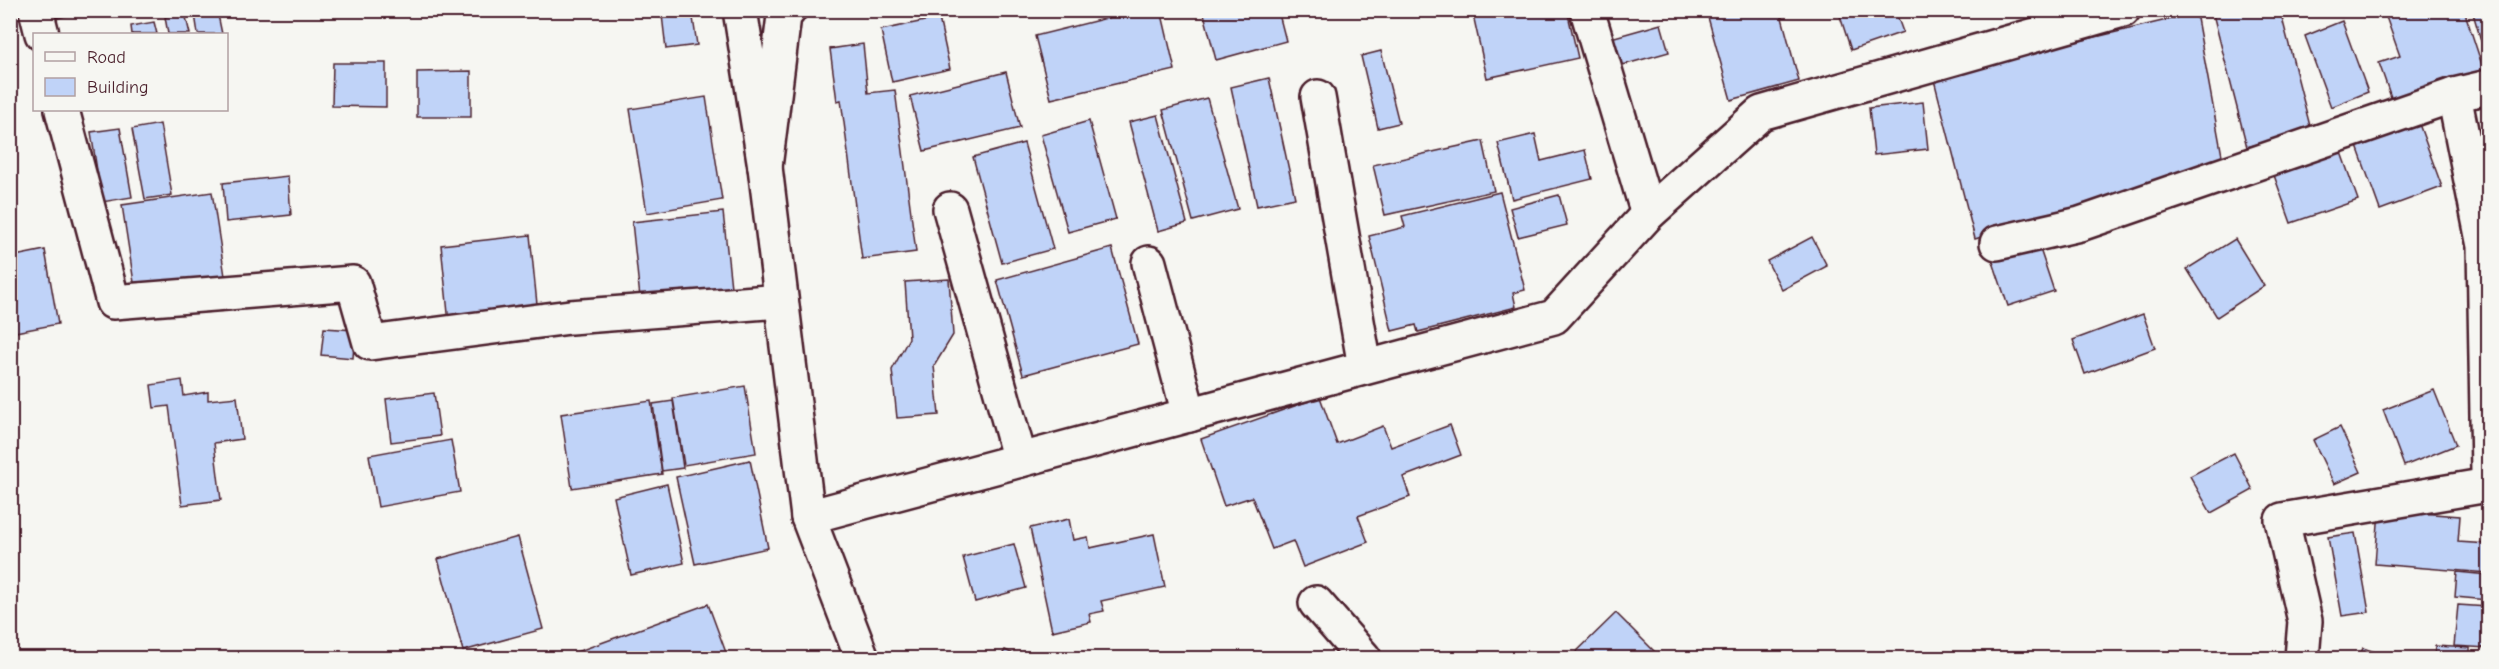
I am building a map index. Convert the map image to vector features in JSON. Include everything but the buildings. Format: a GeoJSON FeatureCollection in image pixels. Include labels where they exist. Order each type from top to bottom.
{"type":"FeatureCollection","features":[{"type":"Feature","properties":{"kind":"main road"},"geometry":{"type":"LineString","coordinates":[[36,10],[42,33]]}},
{"type":"Feature","properties":{"kind":"main road"},"geometry":{"type":"LineString","coordinates":[[740,10],[765,166],[808,517],[862,658]]}},
{"type":"Feature","properties":{"kind":"main road"},"geometry":{"type":"LineString","coordinates":[[765,166],[784,16],[789,10]]}},
{"type":"Feature","properties":{"kind":"main road"},"geometry":{"type":"LineString","coordinates":[[1587,10],[1648,214]]}},
{"type":"Feature","properties":{"kind":"main road"},"geometry":{"type":"LineString","coordinates":[[808,517],[1554,317],[1648,214],[1761,113],[2123,10]]}},
{"type":"Feature","properties":{"kind":"main road"},"geometry":{"type":"LineString","coordinates":[[1997,243],[2080,224],[2454,95],[2488,87]]}},
{"type":"Feature","properties":{"kind":"main road"},"geometry":{"type":"LineString","coordinates":[[2454,95],[2484,246],[2488,472]]}},
{"type":"Feature","properties":{"kind":"main road"},"geometry":{"type":"LineString","coordinates":[[1318,97],[1365,367]]}},
{"type":"Feature","properties":{"kind":"main road"},"geometry":{"type":"LineString","coordinates":[[62,111],[113,302],[353,283],[370,343],[570,317],[781,301]]}},
{"type":"Feature","properties":{"kind":"main road"},"geometry":{"type":"LineString","coordinates":[[950,209],[1020,460]]}},
{"type":"Feature","properties":{"kind":"main road"},"geometry":{"type":"LineString","coordinates":[[1149,263],[1189,415]]}},
{"type":"Feature","properties":{"kind":"main road"},"geometry":{"type":"LineString","coordinates":[[2302,658],[2305,621],[2282,520],[2488,485]]}},
{"type":"Feature","properties":{"kind":"main road"},"geometry":{"type":"LineString","coordinates":[[1316,603],[1364,658]]}}]}
